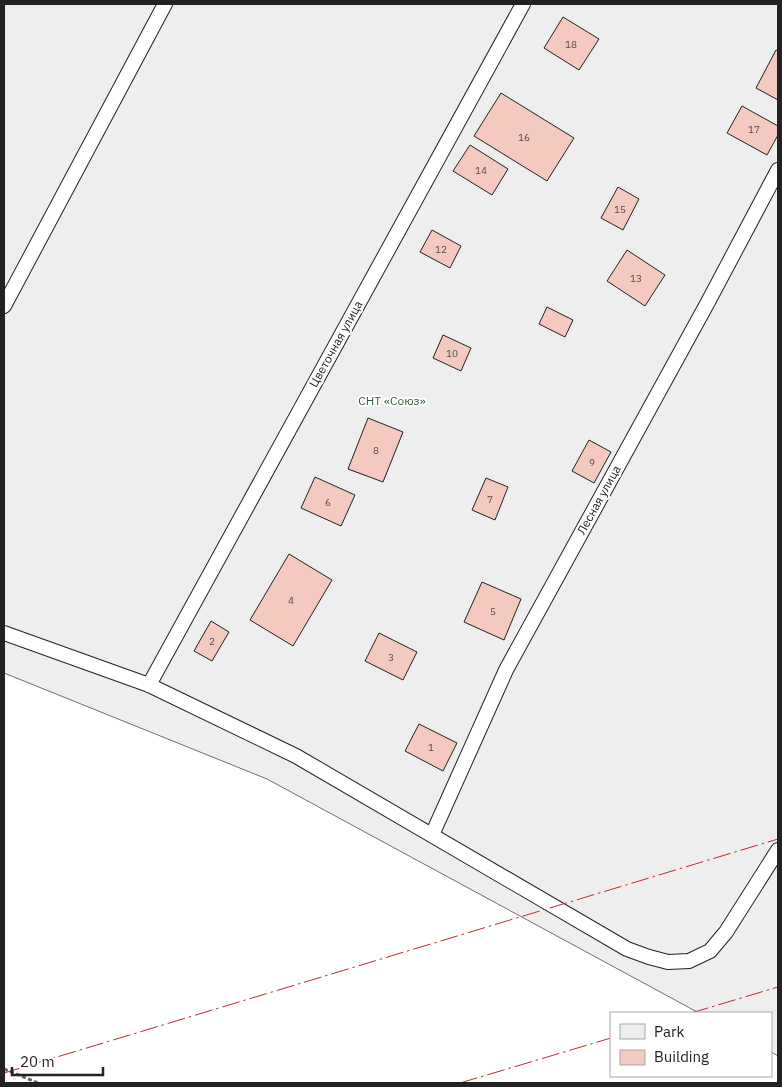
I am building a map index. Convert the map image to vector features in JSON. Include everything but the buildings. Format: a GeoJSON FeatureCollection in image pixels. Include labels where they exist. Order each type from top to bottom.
{"type":"FeatureCollection","features":[{"type":"Feature","properties":{"kind":"lane"},"geometry":{"type":"LineString","coordinates":[[4,306],[165,4]]}},
{"type":"Feature","properties":{"kind":"lane","name":"Цветочная улица"},"geometry":{"type":"LineString","coordinates":[[149,685],[523,4]]}},
{"type":"Feature","properties":{"kind":"lane","name":"Лесная улица"},"geometry":{"type":"LineString","coordinates":[[432,835],[506,670],[708,302],[778,170]]}},
{"type":"Feature","properties":{"kind":"lane"},"geometry":{"type":"LineString","coordinates":[[4,633],[149,685],[296,756],[627,949],[648,957],[668,962],[689,961],[710,951],[726,932],[778,850]]}},
{"type":"Feature","properties":{"kind":"path"},"geometry":{"type":"LineString","coordinates":[[4,1069],[38,1083]]}},
{"type":"Feature","properties":{"kind":"green space","name":"СНТ «Союз»"},"geometry":{"type":"Polygon","coordinates":[[[4,4],[778,4],[778,1056],[772,1053],[772,1012],[697,1012],[267,779],[4,673],[4,4]]]}},
{"type":"Feature","properties":{"kind":"power"},"geometry":{"type":"LineString","coordinates":[[4,1073],[778,839]]}},
{"type":"Feature","properties":{"kind":"power"},"geometry":{"type":"LineString","coordinates":[[694,1012],[778,987]]}},
{"type":"Feature","properties":{"kind":"power"},"geometry":{"type":"LineString","coordinates":[[460,1083],[610,1038]]}}]}
